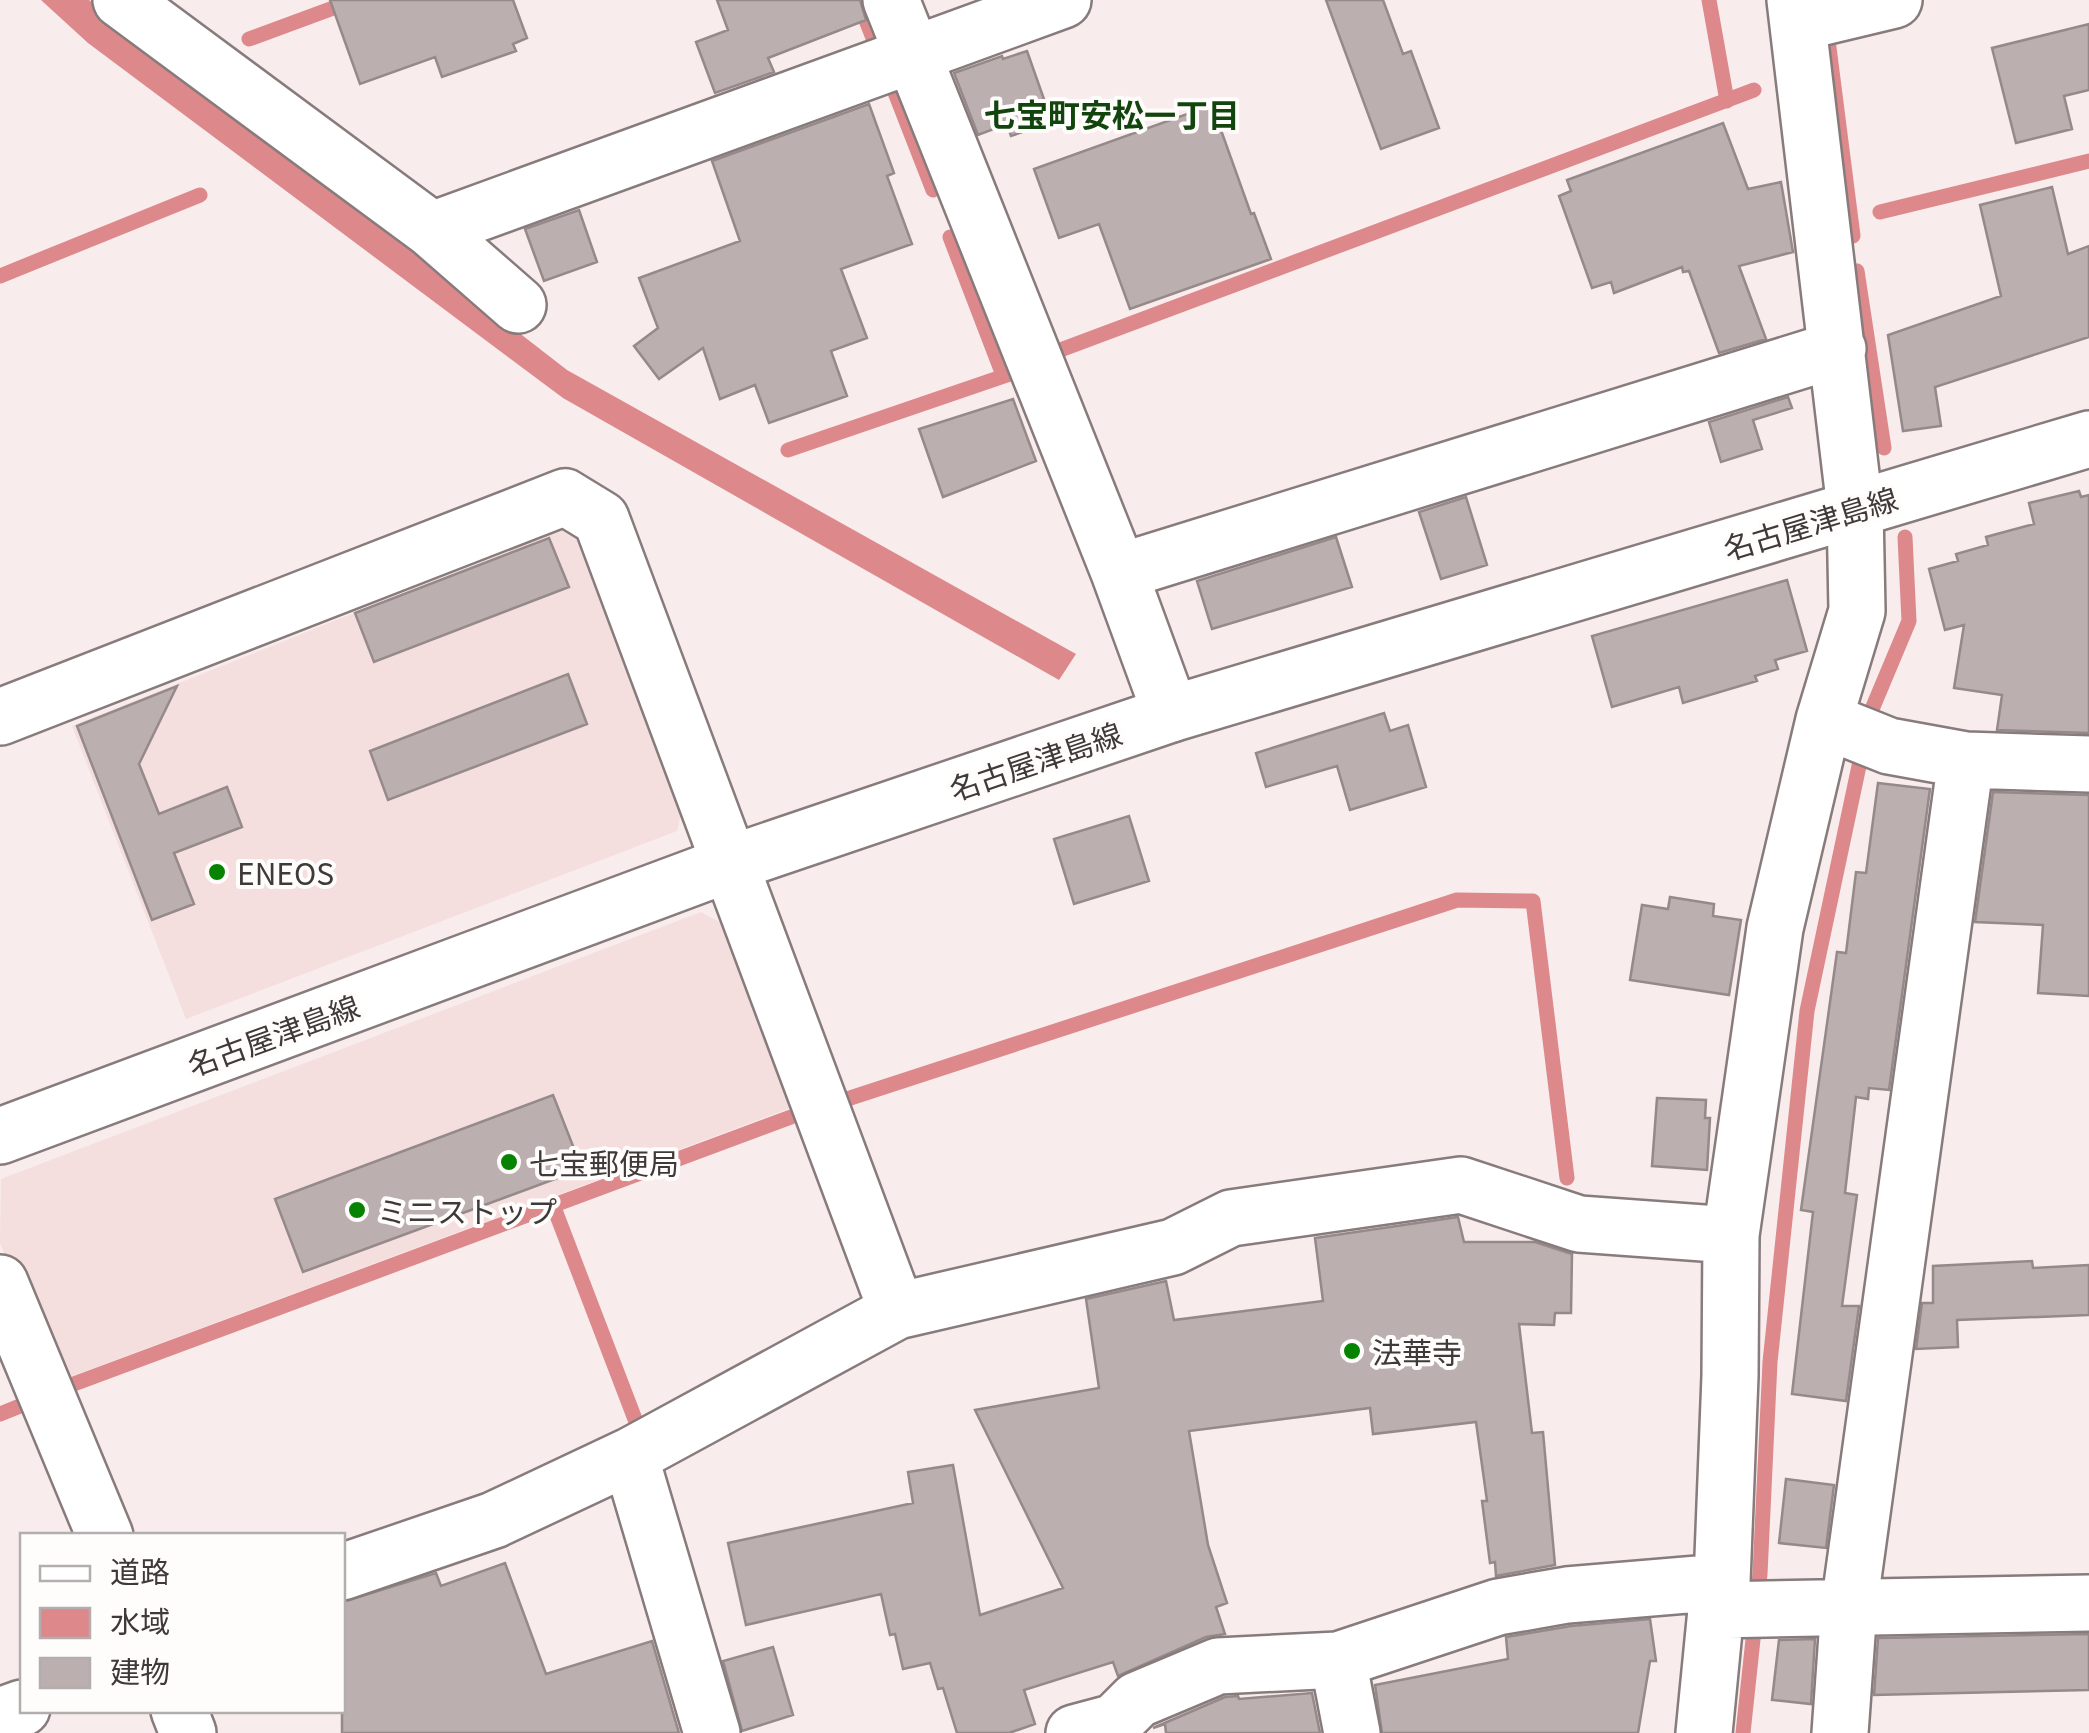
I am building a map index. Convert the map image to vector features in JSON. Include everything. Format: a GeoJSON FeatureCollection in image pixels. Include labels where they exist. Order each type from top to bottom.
{"type":"FeatureCollection","features":[{"type":"Feature","properties":{"kind":"street"},"geometry":{"type":"LineString","coordinates":[[121,0],[432,230],[518,305]]}},
{"type":"Feature","properties":{"kind":"street"},"geometry":{"type":"LineString","coordinates":[[890,0],[1119,572],[1171,714]]}},
{"type":"Feature","properties":{"kind":"street"},"geometry":{"type":"LineString","coordinates":[[432,230],[1063,0]]}},
{"type":"Feature","properties":{"kind":"street"},"geometry":{"type":"LineString","coordinates":[[1704,1733],[1737,1602],[1730,1376],[1731,1234],[1775,928],[1851,731],[1857,611],[1854,508],[1811,14],[1894,0]]}},
{"type":"Feature","properties":{"kind":"street"},"geometry":{"type":"LineString","coordinates":[[1119,572],[1838,349]]}},
{"type":"Feature","properties":{"kind":"street","name":"名古屋津島線"},"geometry":{"type":"LineString","coordinates":[[0,1136],[728,864],[1171,714],[2089,439]]}},
{"type":"Feature","properties":{"kind":"street"},"geometry":{"type":"LineString","coordinates":[[0,717],[565,497],[601,519],[897,1311]]}},
{"type":"Feature","properties":{"kind":"street"},"geometry":{"type":"LineString","coordinates":[[1851,731],[1966,760],[2089,764]]}},
{"type":"Feature","properties":{"kind":"street"},"geometry":{"type":"LineString","coordinates":[[1840,1733],[1849,1606],[1966,760]]}},
{"type":"Feature","properties":{"kind":"street"},"geometry":{"type":"LineString","coordinates":[[345,1571],[494,1520],[630,1456],[897,1311],[1172,1247],[1230,1218],[1461,1185],[1579,1224],[1731,1234]]}},
{"type":"Feature","properties":{"kind":"street"},"geometry":{"type":"LineString","coordinates":[[0,1283],[104,1533]]}},
{"type":"Feature","properties":{"kind":"street"},"geometry":{"type":"LineString","coordinates":[[630,1456],[712,1733]]}},
{"type":"Feature","properties":{"kind":"street"},"geometry":{"type":"LineString","coordinates":[[1074,1733],[1115,1722],[1137,1700],[1218,1666],[1338,1660],[1498,1607],[1567,1595],[1849,1606],[2089,1603]]}},
{"type":"Feature","properties":{"kind":"street"},"geometry":{"type":"LineString","coordinates":[[1338,1660],[1352,1733]]}},
{"type":"Feature","properties":{"kind":"shaded area"},"geometry":{"type":"Polygon","coordinates":[[[561,530],[584,540],[683,806],[677,831],[186,1019],[72,726],[561,530]]]}},
{"type":"Feature","properties":{"kind":"shaded area"},"geometry":{"type":"Polygon","coordinates":[[[701,912],[725,925],[793,1107],[59,1381],[0,1243],[1,1179],[701,912]]]}},
{"type":"Feature","properties":{"kind":"water"},"geometry":{"type":"Polygon","coordinates":[[[41,0],[89,0],[567,370],[1076,654],[1059,680],[563,398],[88,43],[41,0]]]}},
{"type":"Feature","properties":{"kind":"building"},"geometry":{"type":"Polygon","coordinates":[[[330,0],[513,0],[527,38],[513,44],[516,51],[442,77],[435,57],[360,84],[330,0]]]}},
{"type":"Feature","properties":{"kind":"building"},"geometry":{"type":"Polygon","coordinates":[[[717,0],[860,0],[866,20],[768,58],[774,72],[715,93],[696,42],[728,30],[717,0]]]}},
{"type":"Feature","properties":{"kind":"building"},"geometry":{"type":"Polygon","coordinates":[[[1326,0],[1383,0],[1403,54],[1411,51],[1439,128],[1381,149],[1326,0]]]}},
{"type":"Feature","properties":{"kind":"building"},"geometry":{"type":"Polygon","coordinates":[[[2089,24],[2089,90],[2064,96],[2072,129],[2016,143],[1992,48],[2089,24]]]}},
{"type":"Feature","properties":{"kind":"building"},"geometry":{"type":"Polygon","coordinates":[[[1027,51],[1052,122],[1011,136],[1007,124],[978,135],[954,73],[1027,51]]]}},
{"type":"Feature","properties":{"kind":"building"},"geometry":{"type":"Polygon","coordinates":[[[869,104],[894,173],[887,176],[912,244],[841,269],[867,338],[831,351],[847,396],[769,423],[755,385],[720,399],[703,348],[659,379],[634,346],[658,328],[639,278],[740,241],[712,161],[869,104]]]}},
{"type":"Feature","properties":{"kind":"building"},"geometry":{"type":"Polygon","coordinates":[[[1212,105],[1271,259],[1130,309],[1099,224],[1059,238],[1034,169],[1212,105]]]}},
{"type":"Feature","properties":{"kind":"building"},"geometry":{"type":"Polygon","coordinates":[[[1723,123],[1748,189],[1781,182],[1793,252],[1739,266],[1766,339],[1719,353],[1689,271],[1683,272],[1682,267],[1614,293],[1611,282],[1592,288],[1559,196],[1571,191],[1567,180],[1723,123]]]}},
{"type":"Feature","properties":{"kind":"building"},"geometry":{"type":"Polygon","coordinates":[[[2052,187],[2068,254],[2089,246],[2089,337],[1935,387],[1941,426],[1903,431],[1888,335],[2001,296],[1980,205],[2052,187]]]}},
{"type":"Feature","properties":{"kind":"building"},"geometry":{"type":"Polygon","coordinates":[[[579,210],[597,262],[544,281],[525,229],[579,210]]]}},
{"type":"Feature","properties":{"kind":"building"},"geometry":{"type":"Polygon","coordinates":[[[1788,397],[1792,408],[1753,420],[1762,449],[1721,462],[1709,422],[1788,397]]]}},
{"type":"Feature","properties":{"kind":"building"},"geometry":{"type":"Polygon","coordinates":[[[1013,399],[1036,461],[943,497],[919,429],[1013,399]]]}},
{"type":"Feature","properties":{"kind":"building"},"geometry":{"type":"Polygon","coordinates":[[[2079,491],[2081,497],[2089,495],[2089,733],[1997,730],[2002,695],[1954,688],[1964,625],[1945,630],[1929,569],[1958,561],[1956,554],[1988,545],[1986,537],[2034,524],[2029,503],[2079,491]]]}},
{"type":"Feature","properties":{"kind":"building"},"geometry":{"type":"Polygon","coordinates":[[[1466,497],[1487,565],[1441,579],[1419,512],[1466,497]]]}},
{"type":"Feature","properties":{"kind":"building"},"geometry":{"type":"Polygon","coordinates":[[[1336,537],[1352,587],[1212,629],[1197,581],[1336,537]]]}},
{"type":"Feature","properties":{"kind":"building"},"geometry":{"type":"Polygon","coordinates":[[[549,538],[569,587],[374,662],[355,613],[549,538]]]}},
{"type":"Feature","properties":{"kind":"building"},"geometry":{"type":"Polygon","coordinates":[[[1787,580],[1807,651],[1775,660],[1778,669],[1755,676],[1757,681],[1683,703],[1679,687],[1612,707],[1592,636],[1787,580]]]}},
{"type":"Feature","properties":{"kind":"building"},"geometry":{"type":"Polygon","coordinates":[[[568,674],[587,724],[388,800],[370,751],[568,674]]]}},
{"type":"Feature","properties":{"kind":"building"},"geometry":{"type":"Polygon","coordinates":[[[177,686],[139,764],[159,814],[227,787],[242,827],[174,853],[194,904],[152,920],[77,726],[177,686]]]}},
{"type":"Feature","properties":{"kind":"building"},"geometry":{"type":"Polygon","coordinates":[[[1384,713],[1390,731],[1408,725],[1426,787],[1350,810],[1337,766],[1266,787],[1256,753],[1384,713]]]}},
{"type":"Feature","properties":{"kind":"building"},"geometry":{"type":"Polygon","coordinates":[[[1878,783],[1930,789],[1889,1090],[1869,1088],[1868,1099],[1856,1097],[1845,1193],[1857,1195],[1842,1306],[1859,1306],[1846,1401],[1792,1394],[1813,1212],[1801,1210],[1837,952],[1846,953],[1856,872],[1866,873],[1878,783]]]}},
{"type":"Feature","properties":{"kind":"building"},"geometry":{"type":"Polygon","coordinates":[[[1993,792],[2089,795],[2089,996],[2038,993],[2043,925],[1975,922],[1993,792]]]}},
{"type":"Feature","properties":{"kind":"building"},"geometry":{"type":"Polygon","coordinates":[[[1129,816],[1149,881],[1074,904],[1054,839],[1129,816]]]}},
{"type":"Feature","properties":{"kind":"building"},"geometry":{"type":"Polygon","coordinates":[[[1670,897],[1714,904],[1713,916],[1741,920],[1729,995],[1630,980],[1642,905],[1668,909],[1670,897]]]}},
{"type":"Feature","properties":{"kind":"building"},"geometry":{"type":"Polygon","coordinates":[[[553,1095],[582,1169],[303,1272],[275,1199],[553,1095]]]}},
{"type":"Feature","properties":{"kind":"building"},"geometry":{"type":"Polygon","coordinates":[[[1657,1098],[1706,1100],[1705,1118],[1710,1118],[1707,1170],[1652,1166],[1657,1098]]]}},
{"type":"Feature","properties":{"kind":"building"},"geometry":{"type":"Polygon","coordinates":[[[1458,1217],[1464,1242],[1535,1242],[1572,1254],[1571,1313],[1555,1313],[1554,1325],[1519,1324],[1532,1433],[1543,1432],[1555,1565],[1496,1576],[1495,1562],[1490,1563],[1482,1501],[1487,1501],[1476,1422],[1373,1434],[1370,1408],[1189,1431],[1208,1545],[1227,1603],[1216,1607],[1225,1634],[1206,1637],[1118,1676],[1113,1662],[1024,1690],[1035,1724],[1009,1733],[957,1733],[943,1688],[938,1689],[930,1663],[903,1669],[881,1594],[746,1625],[728,1543],[913,1503],[908,1472],[953,1465],[980,1615],[1063,1588],[975,1410],[1099,1388],[1086,1299],[1166,1281],[1174,1320],[1323,1301],[1315,1238],[1458,1217]]]}},
{"type":"Feature","properties":{"kind":"building"},"geometry":{"type":"Polygon","coordinates":[[[2032,1261],[2033,1268],[2089,1265],[2089,1315],[1957,1320],[1958,1347],[1916,1349],[1922,1303],[1933,1303],[1933,1266],[2032,1261]]]}},
{"type":"Feature","properties":{"kind":"building"},"geometry":{"type":"Polygon","coordinates":[[[1786,1479],[1834,1485],[1826,1548],[1779,1543],[1786,1479]]]}},
{"type":"Feature","properties":{"kind":"building"},"geometry":{"type":"Polygon","coordinates":[[[505,1563],[546,1674],[652,1641],[679,1733],[342,1733],[345,1601],[436,1573],[441,1586],[505,1563]]]}},
{"type":"Feature","properties":{"kind":"building"},"geometry":{"type":"Polygon","coordinates":[[[1650,1619],[1656,1661],[1650,1661],[1638,1733],[1382,1733],[1375,1685],[1508,1659],[1506,1637],[1650,1619]]]}},
{"type":"Feature","properties":{"kind":"building"},"geometry":{"type":"Polygon","coordinates":[[[2089,1634],[2089,1690],[1874,1695],[1878,1638],[2089,1634]]]}},
{"type":"Feature","properties":{"kind":"building"},"geometry":{"type":"Polygon","coordinates":[[[1815,1639],[1811,1704],[1772,1700],[1779,1640],[1815,1639]]]}},
{"type":"Feature","properties":{"kind":"building"},"geometry":{"type":"Polygon","coordinates":[[[773,1647],[793,1715],[742,1731],[723,1661],[773,1647]]]}},
{"type":"Feature","properties":{"kind":"building"},"geometry":{"type":"Polygon","coordinates":[[[1312,1693],[1320,1733],[1166,1733],[1165,1724],[1153,1728],[1225,1697],[1312,1693]]]}},
{"type":"Feature","properties":{"kind":"waterway"},"geometry":{"type":"LineString","coordinates":[[249,39],[355,0]]}},
{"type":"Feature","properties":{"kind":"waterway"},"geometry":{"type":"LineString","coordinates":[[858,0],[873,38]]}},
{"type":"Feature","properties":{"kind":"waterway"},"geometry":{"type":"LineString","coordinates":[[1709,0],[1727,101]]}},
{"type":"Feature","properties":{"kind":"waterway"},"geometry":{"type":"LineString","coordinates":[[1826,24],[1853,236]]}},
{"type":"Feature","properties":{"kind":"waterway"},"geometry":{"type":"LineString","coordinates":[[894,90],[933,190]]}},
{"type":"Feature","properties":{"kind":"waterway"},"geometry":{"type":"LineString","coordinates":[[1055,352],[1754,90]]}},
{"type":"Feature","properties":{"kind":"waterway"},"geometry":{"type":"LineString","coordinates":[[1880,212],[2089,161]]}},
{"type":"Feature","properties":{"kind":"waterway"},"geometry":{"type":"LineString","coordinates":[[0,276],[200,195]]}},
{"type":"Feature","properties":{"kind":"waterway"},"geometry":{"type":"LineString","coordinates":[[950,237],[1003,375]]}},
{"type":"Feature","properties":{"kind":"waterway"},"geometry":{"type":"LineString","coordinates":[[1857,271],[1884,448]]}},
{"type":"Feature","properties":{"kind":"waterway"},"geometry":{"type":"LineString","coordinates":[[788,450],[1010,374]]}},
{"type":"Feature","properties":{"kind":"waterway"},"geometry":{"type":"LineString","coordinates":[[1743,1733],[1760,1574],[1770,1362],[1807,1011],[1870,714],[1909,621],[1905,537]]}},
{"type":"Feature","properties":{"kind":"waterway"},"geometry":{"type":"LineString","coordinates":[[841,1101],[1457,900],[1533,901],[1567,1178]]}},
{"type":"Feature","properties":{"kind":"waterway"},"geometry":{"type":"LineString","coordinates":[[71,1385],[791,1117]]}},
{"type":"Feature","properties":{"kind":"waterway"},"geometry":{"type":"LineString","coordinates":[[553,1205],[638,1427]]}},
{"type":"Feature","properties":{"kind":"waterway"},"geometry":{"type":"LineString","coordinates":[[0,1414],[20,1406]]}},
{"type":"Feature","properties":{"kind":"place","name":"ENEOS"},"geometry":{"type":"Point","coordinates":[217,872]}},
{"type":"Feature","properties":{"kind":"place","name":"七宝郵便局"},"geometry":{"type":"Point","coordinates":[509,1162]}},
{"type":"Feature","properties":{"kind":"place","name":"ミニストップ"},"geometry":{"type":"Point","coordinates":[357,1210]}},
{"type":"Feature","properties":{"kind":"place","name":"法華寺"},"geometry":{"type":"Point","coordinates":[1352,1351]}},
{"type":"Feature","properties":{"kind":"district","name":"七宝町安松一丁目"},"geometry":{"type":"Point","coordinates":[1112,113]}}]}
